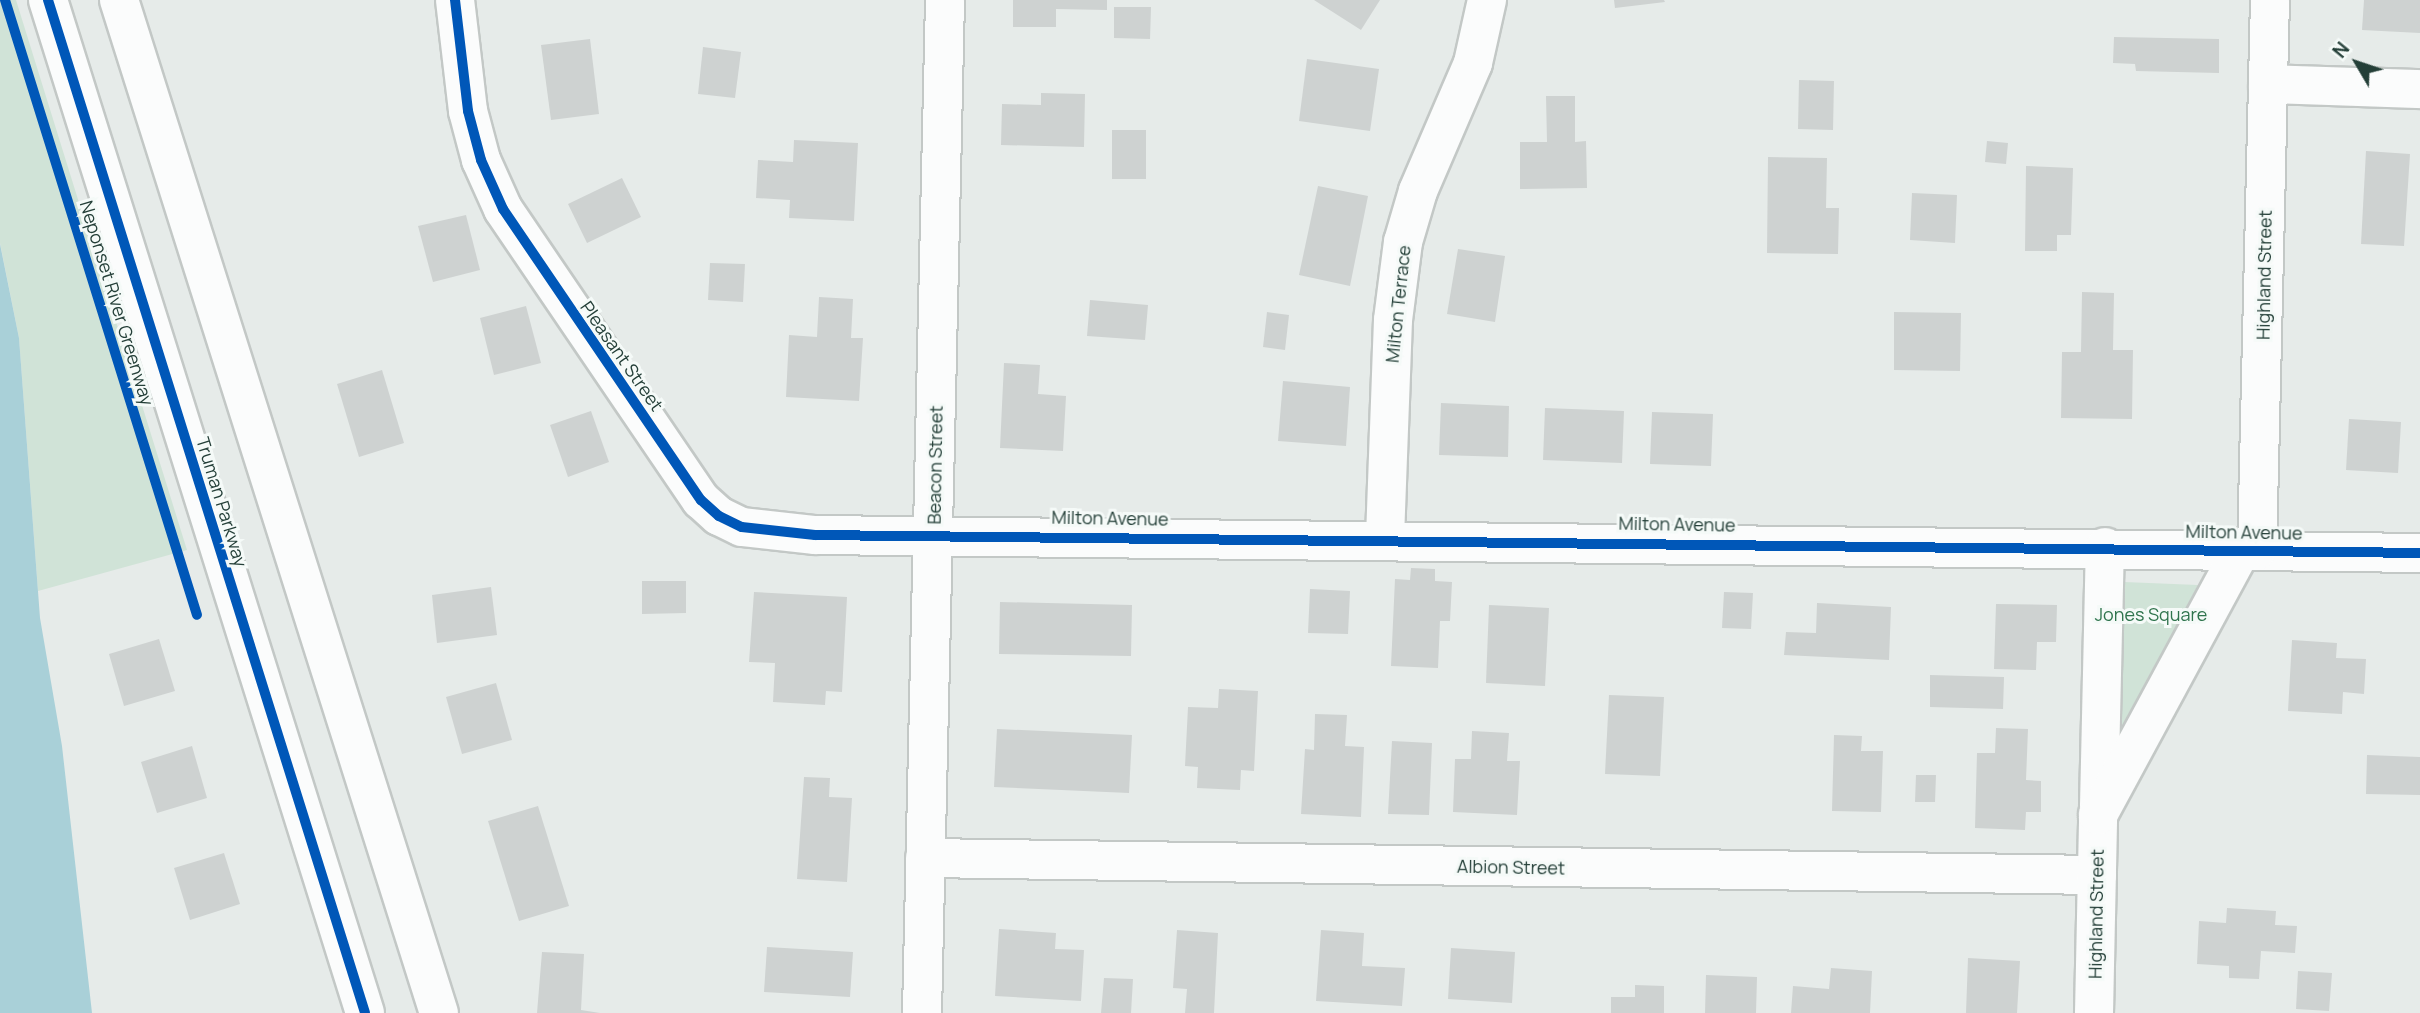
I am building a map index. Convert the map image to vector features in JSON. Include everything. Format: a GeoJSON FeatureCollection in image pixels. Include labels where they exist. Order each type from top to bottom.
{"type":"FeatureCollection","features":[{"type":"Feature","properties":{"kind":"street","name":"Truman Parkway"},"geometry":{"type":"LineString","coordinates":[[48,0],[365,1013]]}},
{"type":"Feature","properties":{"kind":"street"},"geometry":{"type":"LineString","coordinates":[[119,0],[439,1013]]}},
{"type":"Feature","properties":{"kind":"street","name":"Pleasant Street"},"geometry":{"type":"LineString","coordinates":[[455,0],[468,111],[481,160],[503,209],[532,258],[709,509],[729,523],[781,532],[934,534]]}},
{"type":"Feature","properties":{"kind":"street","name":"Beacon Street"},"geometry":{"type":"LineString","coordinates":[[922,1013],[945,0]]}},
{"type":"Feature","properties":{"kind":"street","name":"Milton Terrace"},"geometry":{"type":"LineString","coordinates":[[1385,538],[1393,320],[1403,242],[1418,191],[1474,63],[1487,0]]}},
{"type":"Feature","properties":{"kind":"street","name":"Highland Street"},"geometry":{"type":"LineString","coordinates":[[2098,815],[2249,550],[2270,0]]}},
{"type":"Feature","properties":{"kind":"street"},"geometry":{"type":"LineString","coordinates":[[2268,84],[2420,89]]}},
{"type":"Feature","properties":{"kind":"street","name":"Milton Avenue"},"geometry":{"type":"LineString","coordinates":[[934,534],[2420,553]]}},
{"type":"Feature","properties":{"kind":"street","name":"Highland Street"},"geometry":{"type":"LineString","coordinates":[[2094,1013],[2105,547]]}},
{"type":"Feature","properties":{"kind":"street","name":"Albion Street"},"geometry":{"type":"LineString","coordinates":[[925,858],[2097,875]]}},
{"type":"Feature","properties":{"kind":"green space"},"geometry":{"type":"Polygon","coordinates":[[[0,0],[16,0],[187,550],[38,591],[19,338],[0,243],[0,0]]]}},
{"type":"Feature","properties":{"kind":"green space","name":"Jones Square"},"geometry":{"type":"Polygon","coordinates":[[[2124,582],[2198,585],[2121,733],[2124,582]]]}},
{"type":"Feature","properties":{"kind":"water"},"geometry":{"type":"Polygon","coordinates":[[[0,244],[19,338],[40,618],[62,746],[92,1013],[0,1013],[0,244]]]}},
{"type":"Feature","properties":{"kind":"building"},"geometry":{"type":"Polygon","coordinates":[[[1013,0],[1107,0],[1107,10],[1056,9],[1056,27],[1013,27],[1013,0]]]}},
{"type":"Feature","properties":{"kind":"building"},"geometry":{"type":"Polygon","coordinates":[[[1314,0],[1380,0],[1361,30],[1314,0]]]}},
{"type":"Feature","properties":{"kind":"building"},"geometry":{"type":"Polygon","coordinates":[[[1614,0],[1664,0],[1665,2],[1615,8],[1614,0]]]}},
{"type":"Feature","properties":{"kind":"building"},"geometry":{"type":"Polygon","coordinates":[[[2364,0],[2420,0],[2420,33],[2362,30],[2364,0]]]}},
{"type":"Feature","properties":{"kind":"building"},"geometry":{"type":"Polygon","coordinates":[[[1114,7],[1151,7],[1150,39],[1114,38],[1114,7]]]}},
{"type":"Feature","properties":{"kind":"building"},"geometry":{"type":"Polygon","coordinates":[[[2114,37],[2219,39],[2219,73],[2136,71],[2135,64],[2113,63],[2114,37]]]}},
{"type":"Feature","properties":{"kind":"building"},"geometry":{"type":"Polygon","coordinates":[[[590,39],[599,114],[551,120],[541,45],[590,39]]]}},
{"type":"Feature","properties":{"kind":"building"},"geometry":{"type":"Polygon","coordinates":[[[703,47],[741,52],[735,98],[698,94],[703,47]]]}},
{"type":"Feature","properties":{"kind":"building"},"geometry":{"type":"Polygon","coordinates":[[[1307,59],[1379,69],[1370,131],[1299,121],[1307,59]]]}},
{"type":"Feature","properties":{"kind":"building"},"geometry":{"type":"Polygon","coordinates":[[[1799,80],[1834,81],[1833,130],[1798,129],[1799,80]]]}},
{"type":"Feature","properties":{"kind":"building"},"geometry":{"type":"Polygon","coordinates":[[[1041,93],[1085,94],[1084,147],[1001,145],[1002,104],[1041,105],[1041,93]]]}},
{"type":"Feature","properties":{"kind":"building"},"geometry":{"type":"Polygon","coordinates":[[[1546,96],[1575,96],[1575,142],[1586,141],[1587,188],[1520,189],[1520,142],[1547,142],[1546,96]]]}},
{"type":"Feature","properties":{"kind":"building"},"geometry":{"type":"Polygon","coordinates":[[[1112,130],[1146,130],[1146,179],[1112,179],[1112,130]]]}},
{"type":"Feature","properties":{"kind":"building"},"geometry":{"type":"Polygon","coordinates":[[[794,140],[858,143],[854,221],[789,218],[790,200],[756,198],[758,160],[793,162],[794,140]]]}},
{"type":"Feature","properties":{"kind":"building"},"geometry":{"type":"Polygon","coordinates":[[[1987,141],[2008,143],[2006,164],[1985,162],[1987,141]]]}},
{"type":"Feature","properties":{"kind":"building"},"geometry":{"type":"Polygon","coordinates":[[[2366,151],[2410,154],[2404,246],[2361,244],[2366,151]]]}},
{"type":"Feature","properties":{"kind":"building"},"geometry":{"type":"Polygon","coordinates":[[[1768,157],[1827,158],[1826,208],[1839,208],[1838,254],[1767,253],[1768,157]]]}},
{"type":"Feature","properties":{"kind":"building"},"geometry":{"type":"Polygon","coordinates":[[[2026,166],[2073,168],[2071,235],[2057,235],[2057,251],[2025,251],[2026,166]]]}},
{"type":"Feature","properties":{"kind":"building"},"geometry":{"type":"Polygon","coordinates":[[[622,178],[641,217],[587,243],[568,204],[622,178]]]}},
{"type":"Feature","properties":{"kind":"building"},"geometry":{"type":"Polygon","coordinates":[[[1318,186],[1368,196],[1350,286],[1299,275],[1318,186]]]}},
{"type":"Feature","properties":{"kind":"building"},"geometry":{"type":"Polygon","coordinates":[[[1912,193],[1957,195],[1955,243],[1910,240],[1912,193]]]}},
{"type":"Feature","properties":{"kind":"building"},"geometry":{"type":"Polygon","coordinates":[[[466,215],[480,270],[433,282],[418,226],[466,215]]]}},
{"type":"Feature","properties":{"kind":"building"},"geometry":{"type":"Polygon","coordinates":[[[1458,249],[1505,256],[1495,322],[1447,314],[1458,249]]]}},
{"type":"Feature","properties":{"kind":"building"},"geometry":{"type":"Polygon","coordinates":[[[710,263],[745,264],[743,302],[708,300],[710,263]]]}},
{"type":"Feature","properties":{"kind":"building"},"geometry":{"type":"Polygon","coordinates":[[[2082,292],[2114,293],[2113,350],[2133,350],[2132,419],[2061,418],[2062,352],[2081,352],[2082,292]]]}},
{"type":"Feature","properties":{"kind":"building"},"geometry":{"type":"Polygon","coordinates":[[[819,297],[853,299],[851,338],[863,338],[859,401],[786,397],[789,335],[817,337],[819,297]]]}},
{"type":"Feature","properties":{"kind":"building"},"geometry":{"type":"Polygon","coordinates":[[[1090,300],[1148,305],[1145,340],[1087,336],[1090,300]]]}},
{"type":"Feature","properties":{"kind":"building"},"geometry":{"type":"Polygon","coordinates":[[[526,306],[541,363],[494,375],[480,318],[526,306]]]}},
{"type":"Feature","properties":{"kind":"building"},"geometry":{"type":"Polygon","coordinates":[[[1267,312],[1289,315],[1285,350],[1263,347],[1267,312]]]}},
{"type":"Feature","properties":{"kind":"building"},"geometry":{"type":"Polygon","coordinates":[[[1894,312],[1961,313],[1960,371],[1894,370],[1894,312]]]}},
{"type":"Feature","properties":{"kind":"building"},"geometry":{"type":"Polygon","coordinates":[[[1004,363],[1040,365],[1038,394],[1066,396],[1063,451],[1000,448],[1004,363]]]}},
{"type":"Feature","properties":{"kind":"building"},"geometry":{"type":"Polygon","coordinates":[[[382,370],[404,443],[359,457],[337,384],[382,370]]]}},
{"type":"Feature","properties":{"kind":"building"},"geometry":{"type":"Polygon","coordinates":[[[1283,381],[1350,387],[1346,446],[1278,441],[1283,381]]]}},
{"type":"Feature","properties":{"kind":"building"},"geometry":{"type":"Polygon","coordinates":[[[1441,403],[1509,406],[1508,457],[1439,455],[1441,403]]]}},
{"type":"Feature","properties":{"kind":"building"},"geometry":{"type":"Polygon","coordinates":[[[1545,408],[1624,411],[1622,463],[1543,460],[1545,408]]]}},
{"type":"Feature","properties":{"kind":"building"},"geometry":{"type":"Polygon","coordinates":[[[591,411],[609,462],[568,477],[550,425],[591,411]]]}},
{"type":"Feature","properties":{"kind":"building"},"geometry":{"type":"Polygon","coordinates":[[[1652,412],[1713,414],[1711,466],[1650,464],[1652,412]]]}},
{"type":"Feature","properties":{"kind":"building"},"geometry":{"type":"Polygon","coordinates":[[[2349,419],[2401,422],[2398,473],[2346,470],[2349,419]]]}},
{"type":"Feature","properties":{"kind":"building"},"geometry":{"type":"Polygon","coordinates":[[[1411,568],[1435,569],[1435,581],[1452,582],[1450,621],[1440,621],[1438,668],[1391,666],[1395,579],[1410,580],[1411,568]]]}},
{"type":"Feature","properties":{"kind":"building"},"geometry":{"type":"Polygon","coordinates":[[[642,581],[686,581],[686,613],[642,614],[642,581]]]}},
{"type":"Feature","properties":{"kind":"building"},"geometry":{"type":"Polygon","coordinates":[[[491,587],[497,635],[437,643],[432,595],[491,587]]]}},
{"type":"Feature","properties":{"kind":"building"},"geometry":{"type":"Polygon","coordinates":[[[1310,589],[1350,591],[1348,634],[1308,633],[1310,589]]]}},
{"type":"Feature","properties":{"kind":"building"},"geometry":{"type":"Polygon","coordinates":[[[754,592],[847,597],[842,692],[826,691],[825,705],[773,702],[775,663],[749,662],[754,592]]]}},
{"type":"Feature","properties":{"kind":"building"},"geometry":{"type":"Polygon","coordinates":[[[1724,592],[1753,593],[1751,629],[1722,628],[1724,592]]]}},
{"type":"Feature","properties":{"kind":"building"},"geometry":{"type":"Polygon","coordinates":[[[1000,602],[1132,605],[1131,656],[999,654],[1000,602]]]}},
{"type":"Feature","properties":{"kind":"building"},"geometry":{"type":"Polygon","coordinates":[[[1817,603],[1891,607],[1889,660],[1784,655],[1786,632],[1816,633],[1817,603]]]}},
{"type":"Feature","properties":{"kind":"building"},"geometry":{"type":"Polygon","coordinates":[[[1996,604],[2057,605],[2056,642],[2037,642],[2036,670],[1994,669],[1996,604]]]}},
{"type":"Feature","properties":{"kind":"building"},"geometry":{"type":"Polygon","coordinates":[[[1489,605],[1549,608],[1545,686],[1486,683],[1489,605]]]}},
{"type":"Feature","properties":{"kind":"building"},"geometry":{"type":"Polygon","coordinates":[[[159,639],[175,691],[124,706],[109,654],[159,639]]]}},
{"type":"Feature","properties":{"kind":"building"},"geometry":{"type":"Polygon","coordinates":[[[2292,640],[2337,643],[2336,658],[2366,659],[2364,694],[2343,692],[2342,714],[2288,711],[2292,640]]]}},
{"type":"Feature","properties":{"kind":"building"},"geometry":{"type":"Polygon","coordinates":[[[1930,675],[2004,677],[2003,709],[1930,707],[1930,675]]]}},
{"type":"Feature","properties":{"kind":"building"},"geometry":{"type":"Polygon","coordinates":[[[496,683],[512,740],[462,754],[446,697],[496,683]]]}},
{"type":"Feature","properties":{"kind":"building"},"geometry":{"type":"Polygon","coordinates":[[[1219,689],[1258,691],[1254,771],[1241,770],[1240,790],[1197,788],[1198,767],[1185,766],[1188,707],[1218,708],[1219,689]]]}},
{"type":"Feature","properties":{"kind":"building"},"geometry":{"type":"Polygon","coordinates":[[[1609,695],[1664,697],[1660,776],[1605,774],[1609,695]]]}},
{"type":"Feature","properties":{"kind":"building"},"geometry":{"type":"Polygon","coordinates":[[[1315,714],[1347,715],[1345,746],[1364,747],[1361,817],[1301,814],[1305,749],[1314,750],[1315,714]]]}},
{"type":"Feature","properties":{"kind":"building"},"geometry":{"type":"Polygon","coordinates":[[[1996,728],[2028,729],[2026,780],[2041,781],[2041,812],[2026,812],[2025,830],[1975,828],[1977,753],[1995,753],[1996,728]]]}},
{"type":"Feature","properties":{"kind":"building"},"geometry":{"type":"Polygon","coordinates":[[[997,729],[1132,735],[1129,793],[994,787],[997,729]]]}},
{"type":"Feature","properties":{"kind":"building"},"geometry":{"type":"Polygon","coordinates":[[[1472,731],[1509,733],[1507,761],[1520,761],[1517,815],[1453,812],[1455,759],[1471,759],[1472,731]]]}},
{"type":"Feature","properties":{"kind":"building"},"geometry":{"type":"Polygon","coordinates":[[[1834,735],[1862,736],[1861,751],[1883,751],[1881,812],[1832,811],[1834,735]]]}},
{"type":"Feature","properties":{"kind":"building"},"geometry":{"type":"Polygon","coordinates":[[[1392,741],[1432,743],[1429,815],[1388,814],[1392,741]]]}},
{"type":"Feature","properties":{"kind":"building"},"geometry":{"type":"Polygon","coordinates":[[[192,746],[207,798],[157,813],[141,762],[192,746]]]}},
{"type":"Feature","properties":{"kind":"building"},"geometry":{"type":"Polygon","coordinates":[[[2367,755],[2420,757],[2420,795],[2366,794],[2367,755]]]}},
{"type":"Feature","properties":{"kind":"building"},"geometry":{"type":"Polygon","coordinates":[[[1916,775],[1936,775],[1935,802],[1915,802],[1916,775]]]}},
{"type":"Feature","properties":{"kind":"building"},"geometry":{"type":"Polygon","coordinates":[[[804,777],[830,778],[829,797],[852,798],[847,882],[797,879],[804,777]]]}},
{"type":"Feature","properties":{"kind":"building"},"geometry":{"type":"Polygon","coordinates":[[[538,806],[569,906],[519,921],[488,821],[538,806]]]}},
{"type":"Feature","properties":{"kind":"building"},"geometry":{"type":"Polygon","coordinates":[[[224,853],[240,904],[190,920],[174,868],[224,853]]]}},
{"type":"Feature","properties":{"kind":"building"},"geometry":{"type":"Polygon","coordinates":[[[2227,908],[2276,911],[2275,925],[2297,926],[2295,953],[2261,951],[2259,979],[2229,978],[2229,966],[2197,964],[2199,921],[2226,923],[2227,908]]]}},
{"type":"Feature","properties":{"kind":"building"},"geometry":{"type":"Polygon","coordinates":[[[999,929],[1056,933],[1055,949],[1084,950],[1081,1001],[995,996],[999,929]]]}},
{"type":"Feature","properties":{"kind":"building"},"geometry":{"type":"Polygon","coordinates":[[[1177,930],[1218,933],[1214,1013],[1185,1013],[1187,989],[1173,988],[1177,930]]]}},
{"type":"Feature","properties":{"kind":"building"},"geometry":{"type":"Polygon","coordinates":[[[1321,930],[1364,933],[1362,966],[1405,968],[1402,1006],[1316,1001],[1321,930]]]}},
{"type":"Feature","properties":{"kind":"building"},"geometry":{"type":"Polygon","coordinates":[[[767,947],[853,952],[850,997],[764,992],[767,947]]]}},
{"type":"Feature","properties":{"kind":"building"},"geometry":{"type":"Polygon","coordinates":[[[1451,948],[1515,952],[1512,1003],[1448,999],[1451,948]]]}},
{"type":"Feature","properties":{"kind":"building"},"geometry":{"type":"Polygon","coordinates":[[[542,952],[584,954],[581,1010],[600,1013],[537,1013],[542,952]]]}},
{"type":"Feature","properties":{"kind":"building"},"geometry":{"type":"Polygon","coordinates":[[[1968,958],[2020,961],[2017,1013],[1966,1013],[1968,958]]]}},
{"type":"Feature","properties":{"kind":"building"},"geometry":{"type":"Polygon","coordinates":[[[1831,968],[1872,971],[1870,1013],[1791,1013],[1793,986],[1829,989],[1831,968]]]}},
{"type":"Feature","properties":{"kind":"building"},"geometry":{"type":"Polygon","coordinates":[[[2298,971],[2332,973],[2329,1011],[2296,1009],[2298,971]]]}},
{"type":"Feature","properties":{"kind":"building"},"geometry":{"type":"Polygon","coordinates":[[[1706,975],[1757,977],[1756,1013],[1705,1013],[1706,975]]]}},
{"type":"Feature","properties":{"kind":"building"},"geometry":{"type":"Polygon","coordinates":[[[1104,978],[1133,979],[1131,1013],[1101,1013],[1104,978]]]}},
{"type":"Feature","properties":{"kind":"building"},"geometry":{"type":"Polygon","coordinates":[[[1635,985],[1664,986],[1664,1013],[1611,1013],[1611,997],[1635,997],[1635,985]]]}},
{"type":"Feature","properties":{"kind":"cycle path","name":"Neponset River Greenway"},"geometry":{"type":"LineString","coordinates":[[5,0],[197,615]]}},
{"type":"Feature","properties":{"kind":"cycle path","name":"Neponset River Greenway"},"geometry":{"type":"LineString","coordinates":[[48,0],[365,1013]]}},
{"type":"Feature","properties":{"kind":"cycle path"},"geometry":{"type":"LineString","coordinates":[[455,0],[468,111],[481,160],[503,209],[701,500],[719,516],[742,527],[815,535],[2420,553]]}}]}
